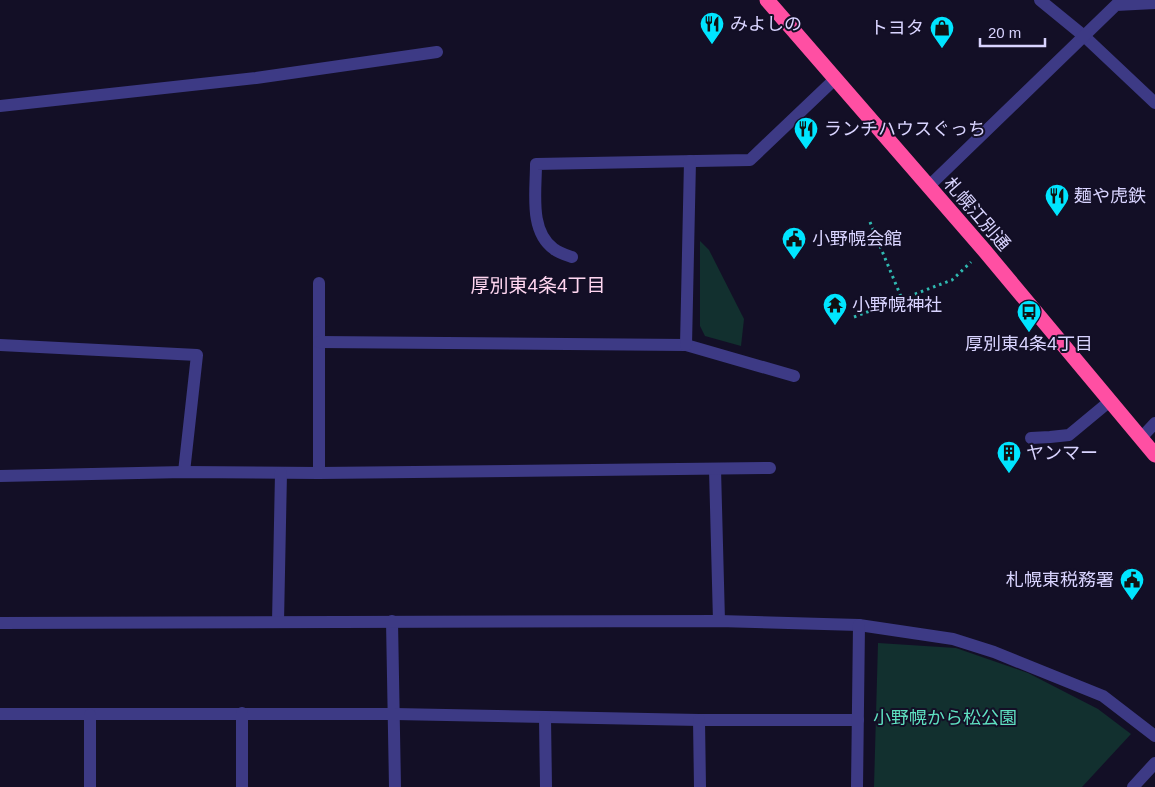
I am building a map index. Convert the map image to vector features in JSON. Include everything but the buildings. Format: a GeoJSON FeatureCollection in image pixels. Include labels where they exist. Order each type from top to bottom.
{"type":"FeatureCollection","features":[{"type":"Feature","properties":{"kind":"highway","name":"札幌江別通"},"geometry":{"type":"LineString","coordinates":[[768,0],[984,250],[1155,455]]}},
{"type":"Feature","properties":{"kind":"street"},"geometry":{"type":"LineString","coordinates":[[1040,0],[1084,36],[1155,103]]}},
{"type":"Feature","properties":{"kind":"street"},"geometry":{"type":"LineString","coordinates":[[929,186],[1116,5],[1155,3]]}},
{"type":"Feature","properties":{"kind":"street"},"geometry":{"type":"LineString","coordinates":[[0,106],[256,78],[437,52]]}},
{"type":"Feature","properties":{"kind":"street"},"geometry":{"type":"LineString","coordinates":[[572,256],[555,251],[544,241],[536,224],[536,164],[750,160],[835,79]]}},
{"type":"Feature","properties":{"kind":"street"},"geometry":{"type":"LineString","coordinates":[[686,345],[690,161]]}},
{"type":"Feature","properties":{"kind":"street"},"geometry":{"type":"LineString","coordinates":[[318,283],[319,474]]}},
{"type":"Feature","properties":{"kind":"street"},"geometry":{"type":"LineString","coordinates":[[319,342],[686,345],[794,376]]}},
{"type":"Feature","properties":{"kind":"street"},"geometry":{"type":"LineString","coordinates":[[0,345],[197,355],[184,472]]}},
{"type":"Feature","properties":{"kind":"street"},"geometry":{"type":"LineString","coordinates":[[1031,438],[1069,435],[1110,401]]}},
{"type":"Feature","properties":{"kind":"street"},"geometry":{"type":"LineString","coordinates":[[1141,438],[1155,423]]}},
{"type":"Feature","properties":{"kind":"street"},"geometry":{"type":"LineString","coordinates":[[0,476],[184,472],[319,474],[770,468]]}},
{"type":"Feature","properties":{"kind":"street"},"geometry":{"type":"LineString","coordinates":[[715,469],[719,621]]}},
{"type":"Feature","properties":{"kind":"street"},"geometry":{"type":"LineString","coordinates":[[278,622],[281,473]]}},
{"type":"Feature","properties":{"kind":"street"},"geometry":{"type":"LineString","coordinates":[[0,622],[719,621],[859,625],[953,639],[994,652],[1103,696],[1155,736]]}},
{"type":"Feature","properties":{"kind":"street"},"geometry":{"type":"LineString","coordinates":[[392,622],[395,787]]}},
{"type":"Feature","properties":{"kind":"street"},"geometry":{"type":"LineString","coordinates":[[857,787],[859,625]]}},
{"type":"Feature","properties":{"kind":"street"},"geometry":{"type":"LineString","coordinates":[[242,713],[242,787]]}},
{"type":"Feature","properties":{"kind":"street"},"geometry":{"type":"LineString","coordinates":[[0,714],[395,714],[699,720],[858,720]]}},
{"type":"Feature","properties":{"kind":"street"},"geometry":{"type":"LineString","coordinates":[[90,715],[90,787]]}},
{"type":"Feature","properties":{"kind":"street"},"geometry":{"type":"LineString","coordinates":[[545,718],[546,787]]}},
{"type":"Feature","properties":{"kind":"street"},"geometry":{"type":"LineString","coordinates":[[699,720],[700,787]]}},
{"type":"Feature","properties":{"kind":"street"},"geometry":{"type":"LineString","coordinates":[[1133,787],[1155,763]]}},
{"type":"Feature","properties":{"kind":"path"},"geometry":{"type":"LineString","coordinates":[[870,222],[902,299]]}},
{"type":"Feature","properties":{"kind":"path"},"geometry":{"type":"LineString","coordinates":[[854,317],[952,280],[984,250]]}},
{"type":"Feature","properties":{"kind":"green space"},"geometry":{"type":"Polygon","coordinates":[[[700,241],[709,250],[744,319],[741,346],[705,336],[700,326],[700,241]]]}},
{"type":"Feature","properties":{"kind":"green space","name":"小野幌から松公園"},"geometry":{"type":"Polygon","coordinates":[[[878,643],[956,648],[1028,673],[1098,709],[1131,734],[1082,787],[874,787],[878,643]]]}},
{"type":"Feature","properties":{"kind":"place","name":"みよしの"},"geometry":{"type":"Point","coordinates":[712,45]}},
{"type":"Feature","properties":{"kind":"place","name":"トヨタ"},"geometry":{"type":"Point","coordinates":[942,49]}},
{"type":"Feature","properties":{"kind":"place","name":"ランチハウスぐっち"},"geometry":{"type":"Point","coordinates":[806,150]}},
{"type":"Feature","properties":{"kind":"place","name":"麺や虎鉄"},"geometry":{"type":"Point","coordinates":[1057,217]}},
{"type":"Feature","properties":{"kind":"place","name":"小野幌会館"},"geometry":{"type":"Point","coordinates":[794,260]}},
{"type":"Feature","properties":{"kind":"place","name":"小野幌神社"},"geometry":{"type":"Point","coordinates":[835,326]}},
{"type":"Feature","properties":{"kind":"place","name":"厚別東4条4丁目"},"geometry":{"type":"Point","coordinates":[1029,333]}},
{"type":"Feature","properties":{"kind":"place","name":"ヤンマー"},"geometry":{"type":"Point","coordinates":[1009,474]}},
{"type":"Feature","properties":{"kind":"place","name":"札幌東税務署"},"geometry":{"type":"Point","coordinates":[1132,601]}},
{"type":"Feature","properties":{"kind":"district","name":"厚別東4条4丁目"},"geometry":{"type":"Point","coordinates":[538,285]}}]}
